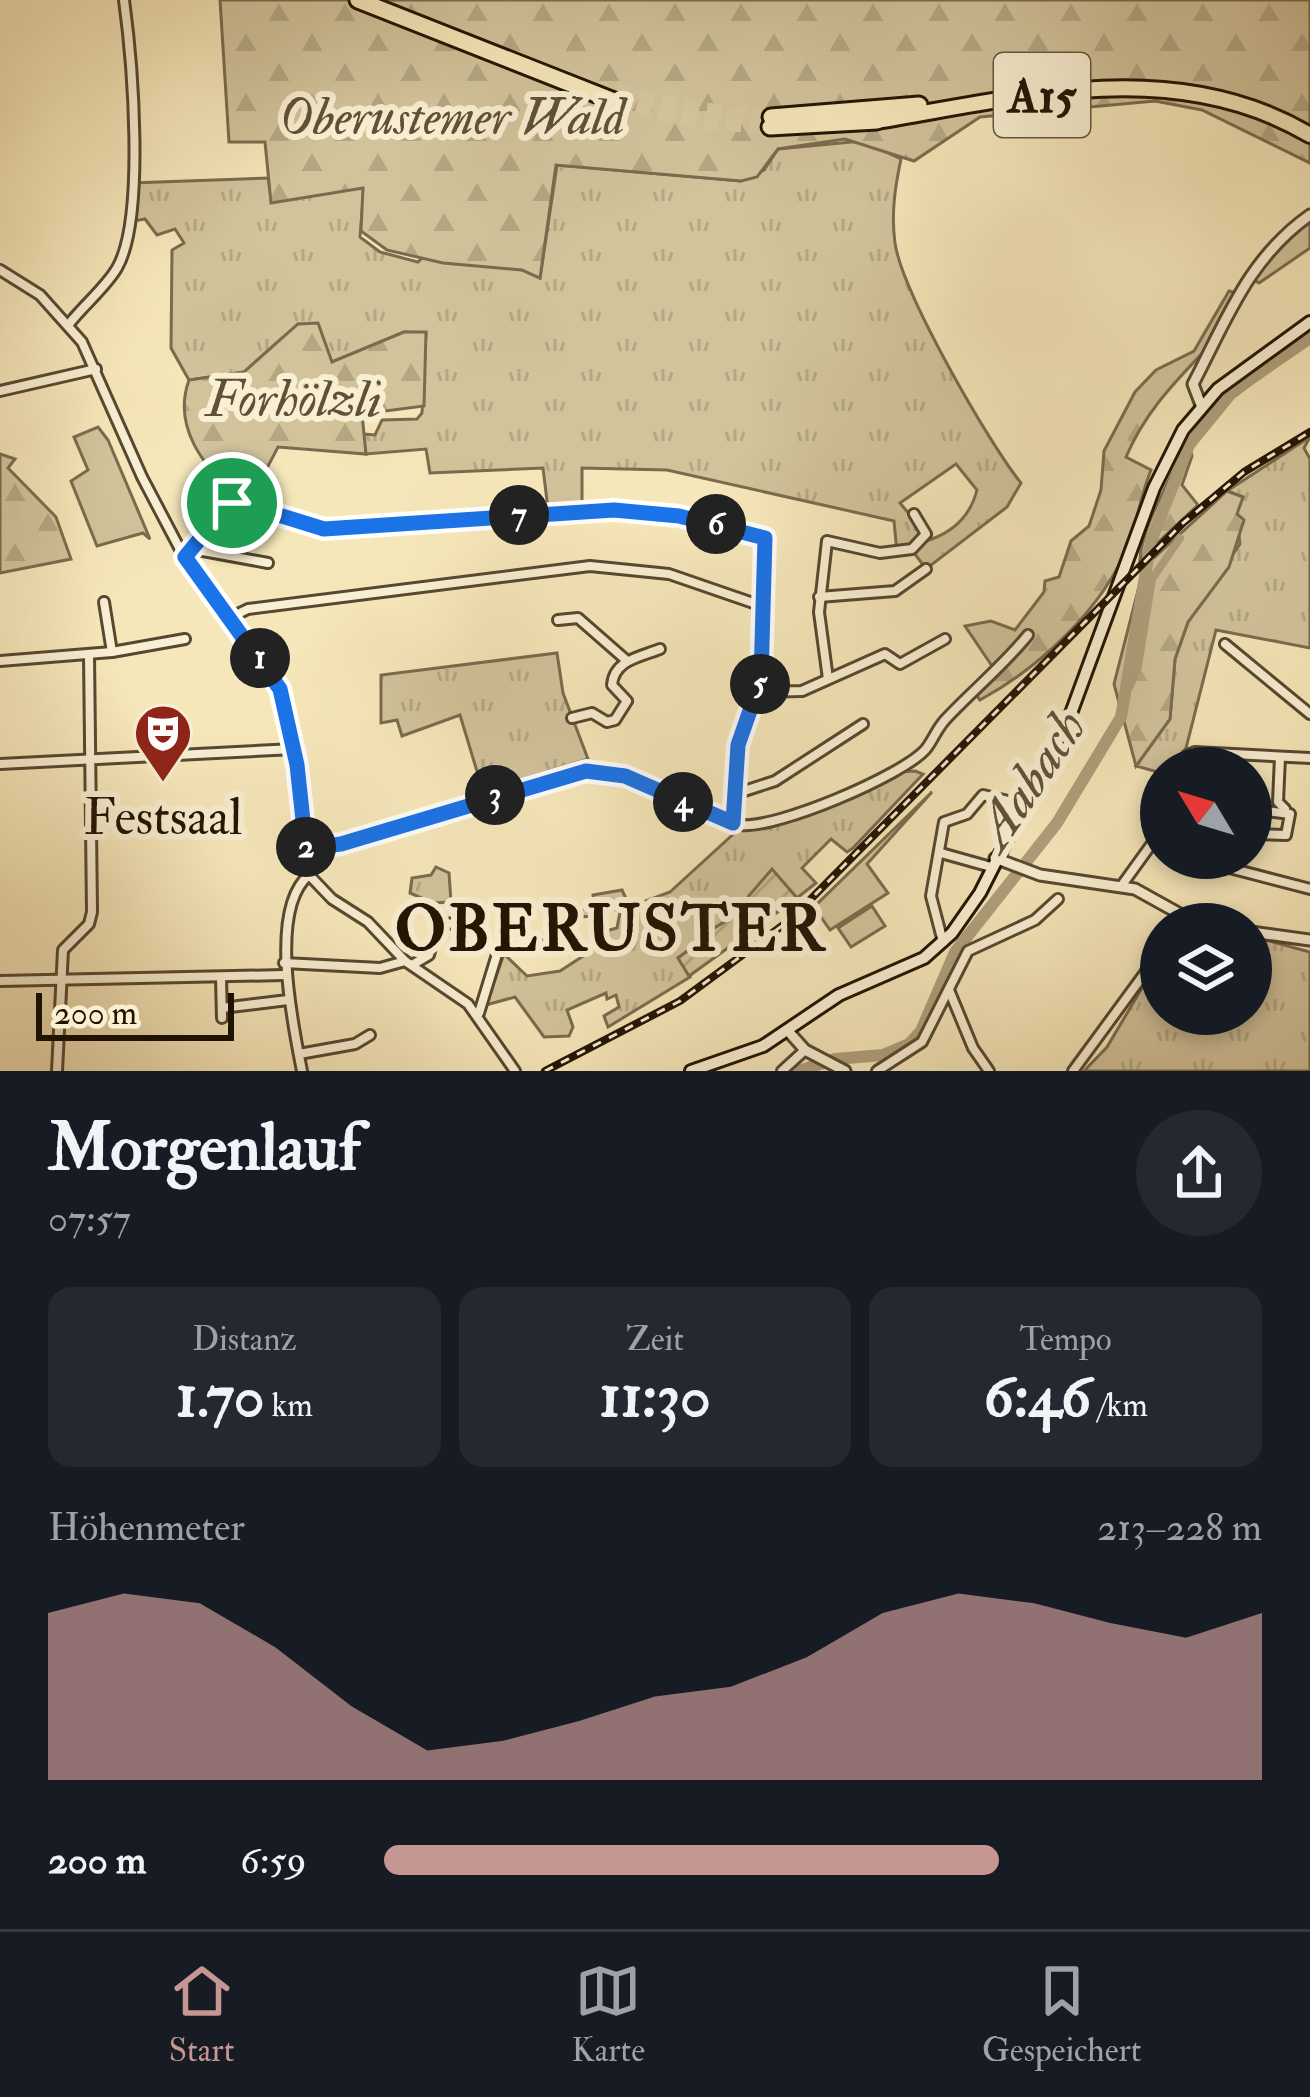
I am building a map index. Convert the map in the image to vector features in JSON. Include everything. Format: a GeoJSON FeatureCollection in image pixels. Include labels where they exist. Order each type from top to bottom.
{"type":"FeatureCollection","features":[{"type":"Feature","properties":{"kind":"highway"},"geometry":{"type":"LineString","coordinates":[[358,0],[615,96],[384,0]]}},
{"type":"Feature","properties":{"kind":"highway","name":"A15"},"geometry":{"type":"LineString","coordinates":[[1166,82],[1242,98],[1310,133],[1240,102],[1163,87],[1058,93],[877,121],[771,122],[1094,84],[1166,82]]}},
{"type":"Feature","properties":{"kind":"main road"},"geometry":{"type":"LineString","coordinates":[[691,1071],[727,1062],[788,1031],[839,995],[912,964],[944,943],[976,901],[1086,678],[1160,474],[1201,405],[1310,322]]}},
{"type":"Feature","properties":{"kind":"street"},"geometry":{"type":"LineString","coordinates":[[69,324],[114,273],[125,246],[134,138],[124,0]]}},
{"type":"Feature","properties":{"kind":"street"},"geometry":{"type":"LineString","coordinates":[[1201,405],[1192,384],[1236,293],[1269,248],[1310,215]]}},
{"type":"Feature","properties":{"kind":"street"},"geometry":{"type":"LineString","coordinates":[[0,270],[34,291],[69,324],[96,369],[142,477],[227,619],[280,689],[294,749],[309,875],[321,890],[368,922],[408,963],[478,1014],[515,1071]]}},
{"type":"Feature","properties":{"kind":"street"},"geometry":{"type":"LineString","coordinates":[[0,391],[96,369]]}},
{"type":"Feature","properties":{"kind":"street"},"geometry":{"type":"LineString","coordinates":[[188,553],[227,506],[237,502],[324,529],[614,510],[679,516],[765,538],[759,692],[738,745],[733,823]]}},
{"type":"Feature","properties":{"kind":"street"},"geometry":{"type":"LineString","coordinates":[[828,680],[819,597],[827,541],[880,553],[912,549],[926,534],[914,514]]}},
{"type":"Feature","properties":{"kind":"street"},"geometry":{"type":"LineString","coordinates":[[188,553],[268,563]]}},
{"type":"Feature","properties":{"kind":"street"},"geometry":{"type":"LineString","coordinates":[[227,619],[248,609],[590,566],[669,574],[759,605]]}},
{"type":"Feature","properties":{"kind":"street"},"geometry":{"type":"LineString","coordinates":[[819,597],[895,591],[926,569]]}},
{"type":"Feature","properties":{"kind":"street"},"geometry":{"type":"LineString","coordinates":[[104,602],[112,652]]}},
{"type":"Feature","properties":{"kind":"street"},"geometry":{"type":"LineString","coordinates":[[558,620],[578,618],[626,660]]}},
{"type":"Feature","properties":{"kind":"street"},"geometry":{"type":"LineString","coordinates":[[306,848],[341,844],[586,771],[625,776],[733,823],[783,820],[877,781],[919,756],[935,731],[1028,635]]}},
{"type":"Feature","properties":{"kind":"street"},"geometry":{"type":"LineString","coordinates":[[0,661],[88,655],[185,639]]}},
{"type":"Feature","properties":{"kind":"street"},"geometry":{"type":"LineString","coordinates":[[759,692],[793,694],[885,654],[900,664],[945,639]]}},
{"type":"Feature","properties":{"kind":"street"},"geometry":{"type":"LineString","coordinates":[[1225,644],[1310,712]]}},
{"type":"Feature","properties":{"kind":"street"},"geometry":{"type":"LineString","coordinates":[[572,718],[592,713],[607,722],[615,720],[627,701],[611,680],[626,660],[660,649]]}},
{"type":"Feature","properties":{"kind":"street"},"geometry":{"type":"LineString","coordinates":[[57,1071],[63,950],[92,919],[88,655]]}},
{"type":"Feature","properties":{"kind":"street"},"geometry":{"type":"LineString","coordinates":[[735,794],[775,781],[863,724]]}},
{"type":"Feature","properties":{"kind":"street"},"geometry":{"type":"LineString","coordinates":[[0,764],[294,749]]}},
{"type":"Feature","properties":{"kind":"street"},"geometry":{"type":"LineString","coordinates":[[1272,757],[1310,758]]}},
{"type":"Feature","properties":{"kind":"street"},"geometry":{"type":"LineString","coordinates":[[1272,835],[1286,836],[1286,810],[1278,802],[1280,757]]}},
{"type":"Feature","properties":{"kind":"street"},"geometry":{"type":"LineString","coordinates":[[944,943],[931,896],[944,823],[967,814],[983,795],[1025,805]]}},
{"type":"Feature","properties":{"kind":"street"},"geometry":{"type":"LineString","coordinates":[[1272,810],[1286,810]]}},
{"type":"Feature","properties":{"kind":"street"},"geometry":{"type":"LineString","coordinates":[[940,853],[1122,885],[1152,903]]}},
{"type":"Feature","properties":{"kind":"street"},"geometry":{"type":"LineString","coordinates":[[1122,885],[1140,861]]}},
{"type":"Feature","properties":{"kind":"street"},"geometry":{"type":"LineString","coordinates":[[302,1071],[284,963],[298,884],[309,875]]}},
{"type":"Feature","properties":{"kind":"street"},"geometry":{"type":"LineString","coordinates":[[1272,879],[1310,889]]}},
{"type":"Feature","properties":{"kind":"street"},"geometry":{"type":"LineString","coordinates":[[877,1071],[922,1042],[968,951],[1027,924],[1058,899]]}},
{"type":"Feature","properties":{"kind":"street"},"geometry":{"type":"LineString","coordinates":[[284,963],[380,968],[408,963],[429,955],[431,924],[466,923]]}},
{"type":"Feature","properties":{"kind":"street"},"geometry":{"type":"LineString","coordinates":[[1272,935],[1310,940]]}},
{"type":"Feature","properties":{"kind":"street"},"geometry":{"type":"LineString","coordinates":[[478,1014],[498,951],[545,945]]}},
{"type":"Feature","properties":{"kind":"street"},"geometry":{"type":"LineString","coordinates":[[0,981],[284,975]]}},
{"type":"Feature","properties":{"kind":"street"},"geometry":{"type":"LineString","coordinates":[[221,976],[222,1013],[288,1000]]}},
{"type":"Feature","properties":{"kind":"street"},"geometry":{"type":"LineString","coordinates":[[1073,1071],[1140,980]]}},
{"type":"Feature","properties":{"kind":"street"},"geometry":{"type":"LineString","coordinates":[[950,990],[973,1048],[989,1071]]}},
{"type":"Feature","properties":{"kind":"street"},"geometry":{"type":"LineString","coordinates":[[788,1031],[824,1064],[845,1071]]}},
{"type":"Feature","properties":{"kind":"street"},"geometry":{"type":"LineString","coordinates":[[298,1054],[355,1044],[370,1035]]}},
{"type":"Feature","properties":{"kind":"street"},"geometry":{"type":"LineString","coordinates":[[782,1071],[805,1050]]}},
{"type":"Feature","properties":{"kind":"green space","name":"Oberustemer Wald"},"geometry":{"type":"Polygon","coordinates":[[[220,0],[1310,0],[1310,163],[1202,110],[1155,101],[980,117],[914,161],[845,139],[778,149],[757,177],[741,181],[556,165],[540,278],[522,270],[443,263],[387,250],[361,231],[363,188],[271,203],[265,142],[229,142],[220,0]]]}},
{"type":"Feature","properties":{"kind":"green space"},"geometry":{"type":"Polygon","coordinates":[[[862,141],[901,159],[893,222],[901,266],[948,366],[1021,483],[1007,507],[926,569],[912,550],[897,553],[894,521],[667,470],[582,468],[582,507],[548,509],[543,468],[430,473],[426,449],[366,454],[363,434],[375,435],[382,420],[417,419],[422,413],[426,333],[404,332],[332,362],[298,324],[244,372],[189,380],[171,348],[172,250],[184,243],[175,229],[157,235],[145,219],[128,222],[132,183],[268,178],[272,202],[364,187],[360,237],[380,252],[418,262],[422,258],[522,270],[540,278],[557,165],[741,181],[764,170],[778,149],[862,141]],[[956,464],[900,503],[926,534],[923,542],[958,524],[977,490],[956,464]]]}},
{"type":"Feature","properties":{"kind":"green space"},"geometry":{"type":"Polygon","coordinates":[[[1310,215],[1310,248],[1259,283],[1247,276],[1310,215]]]}},
{"type":"Feature","properties":{"kind":"green space"},"geometry":{"type":"Polygon","coordinates":[[[1229,291],[1236,293],[1219,333],[1152,410],[1126,457],[1151,470],[1118,567],[1067,634],[1025,671],[980,700],[971,688],[992,666],[965,626],[991,621],[1015,630],[1044,592],[1045,581],[1059,577],[1071,541],[1089,526],[1101,490],[1104,451],[1135,392],[1156,370],[1194,351],[1229,291]]]}},
{"type":"Feature","properties":{"kind":"green space","name":"Forhölzli"},"geometry":{"type":"Polygon","coordinates":[[[318,323],[332,362],[404,332],[426,332],[424,406],[362,414],[366,454],[278,447],[253,495],[239,495],[203,460],[188,430],[185,397],[189,380],[244,372],[298,324],[318,323]]]}},
{"type":"Feature","properties":{"kind":"green space"},"geometry":{"type":"Polygon","coordinates":[[[1310,334],[1310,340],[1216,410],[1189,445],[1192,456],[1182,485],[1198,505],[1140,559],[1160,499],[1183,452],[1211,411],[1243,380],[1310,334]]]}},
{"type":"Feature","properties":{"kind":"green space"},"geometry":{"type":"Polygon","coordinates":[[[98,427],[150,539],[143,533],[97,546],[71,481],[88,470],[74,437],[98,427]]]}},
{"type":"Feature","properties":{"kind":"green space"},"geometry":{"type":"Polygon","coordinates":[[[1310,437],[1304,448],[1310,459],[1310,648],[1216,630],[1186,747],[1150,747],[1170,719],[1175,659],[1188,622],[1240,544],[1236,514],[1243,497],[1227,491],[1310,437]]]}},
{"type":"Feature","properties":{"kind":"green space"},"geometry":{"type":"Polygon","coordinates":[[[0,454],[15,459],[8,468],[56,517],[71,559],[0,573],[0,454]]]}},
{"type":"Feature","properties":{"kind":"green space"},"geometry":{"type":"Polygon","coordinates":[[[1227,491],[1243,497],[1237,514],[1244,520],[1229,567],[1188,622],[1175,659],[1170,719],[1150,747],[1140,747],[1136,766],[1114,684],[1144,567],[1227,491]]]}},
{"type":"Feature","properties":{"kind":"green space"},"geometry":{"type":"Polygon","coordinates":[[[557,653],[563,693],[588,759],[487,790],[482,788],[460,715],[402,736],[397,720],[381,723],[381,675],[557,653]]]}},
{"type":"Feature","properties":{"kind":"green space"},"geometry":{"type":"Polygon","coordinates":[[[898,772],[923,774],[853,848],[847,852],[831,839],[802,868],[816,883],[797,898],[772,870],[730,919],[696,939],[697,944],[678,958],[690,977],[608,1027],[604,1016],[619,1007],[616,995],[607,999],[606,993],[567,1010],[573,1027],[569,1036],[544,1037],[515,997],[486,1005],[504,954],[527,976],[560,971],[597,947],[594,934],[617,928],[620,912],[612,908],[599,916],[576,917],[574,913],[595,905],[593,895],[622,890],[630,907],[670,892],[740,828],[769,828],[794,820],[898,772]]]}},
{"type":"Feature","properties":{"kind":"green space"},"geometry":{"type":"Polygon","coordinates":[[[932,792],[867,864],[888,893],[830,930],[814,907],[932,792]]]}},
{"type":"Feature","properties":{"kind":"green space"},"geometry":{"type":"Polygon","coordinates":[[[436,867],[449,873],[451,902],[433,903],[410,893],[412,878],[431,875],[436,867]]]}},
{"type":"Feature","properties":{"kind":"green space"},"geometry":{"type":"Polygon","coordinates":[[[772,869],[797,898],[689,976],[678,958],[697,944],[696,939],[729,919],[772,869]]]}},
{"type":"Feature","properties":{"kind":"green space"},"geometry":{"type":"Polygon","coordinates":[[[872,906],[885,926],[851,947],[838,928],[872,906]]]}},
{"type":"Feature","properties":{"kind":"green space"},"geometry":{"type":"Polygon","coordinates":[[[1272,942],[1310,952],[1310,1071],[1084,1071],[1107,1047],[1140,991],[1140,1035],[1272,1035],[1272,942]]]}},
{"type":"Feature","properties":{"kind":"waterway","name":"Aabach"},"geometry":{"type":"LineString","coordinates":[[799,1071],[835,1059],[883,1055],[909,1044],[921,1031],[955,952],[1057,823],[1121,717],[1151,541],[1189,445],[1233,391],[1310,338]]}},
{"type":"Feature","properties":{"kind":"waterway"},"geometry":{"type":"LineString","coordinates":[[1130,686],[1138,666],[1152,579],[1180,538]]}},
{"type":"Feature","properties":{"kind":"tunnel"},"geometry":{"type":"LineString","coordinates":[[617,91],[696,109],[771,117]]}},
{"type":"Feature","properties":{"kind":"tunnel"},"geometry":{"type":"LineString","coordinates":[[614,101],[692,121],[770,127]]}},
{"type":"Feature","properties":{"kind":"railway"},"geometry":{"type":"LineString","coordinates":[[545,1071],[680,1001],[790,920],[1183,523],[1244,472],[1310,432]]}},
{"type":"Feature","properties":{"kind":"place","name":"Festsaal"},"geometry":{"type":"Point","coordinates":[163,784]}},
{"type":"Feature","properties":{"kind":"district","name":"OBERUSTER"},"geometry":{"type":"Point","coordinates":[611,928]}},
{"type":"Feature","properties":{"kind":"route"},"geometry":{"type":"LineString","coordinates":[[232,503],[337,530],[614,510],[701,520],[765,538],[759,605],[761,679],[738,745],[733,823],[625,776],[586,771],[548,778],[341,844],[306,848],[297,765],[280,689],[202,587],[185,557],[232,503]]}}]}
